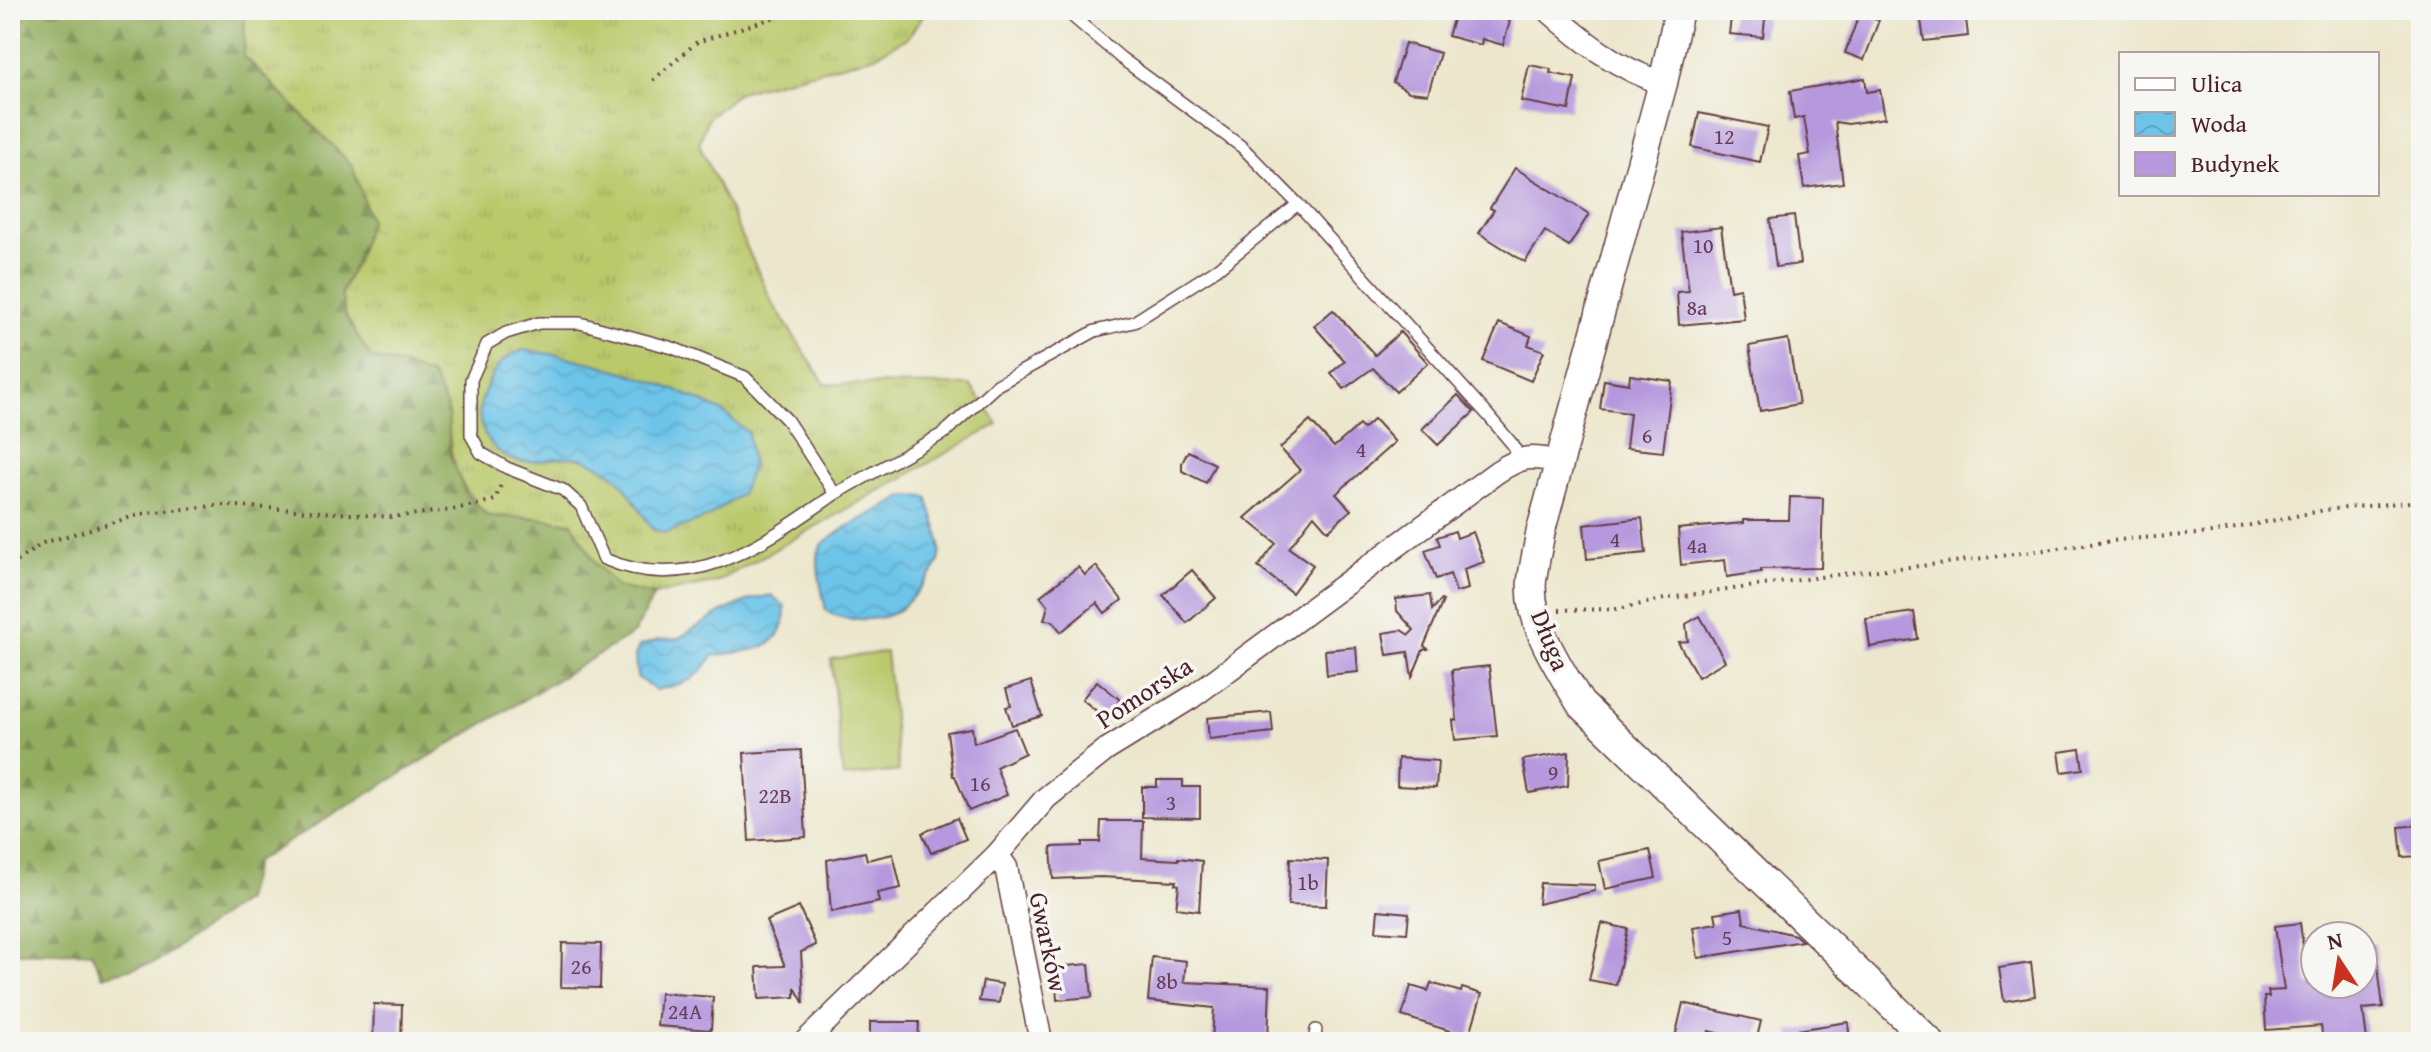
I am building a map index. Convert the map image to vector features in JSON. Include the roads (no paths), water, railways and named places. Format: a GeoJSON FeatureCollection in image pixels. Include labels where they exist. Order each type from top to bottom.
{"type":"FeatureCollection","features":[{"type":"Feature","properties":{"kind":"street"},"geometry":{"type":"LineString","coordinates":[[1548,10],[1579,39],[1638,75],[1663,83]]}},
{"type":"Feature","properties":{"kind":"street","name":"Długa"},"geometry":{"type":"LineString","coordinates":[[1679,10],[1663,83],[1541,530],[1532,583],[1536,611],[1549,649],[1580,703],[1930,1042]]}},
{"type":"Feature","properties":{"kind":"street"},"geometry":{"type":"LineString","coordinates":[[1519,458],[1536,456],[1559,462]]}},
{"type":"Feature","properties":{"kind":"street","name":"Pomorska"},"geometry":{"type":"LineString","coordinates":[[805,1042],[997,855],[1046,798],[1096,757],[1192,697],[1519,458]]}},
{"type":"Feature","properties":{"kind":"street","name":"Gwarków"},"geometry":{"type":"LineString","coordinates":[[997,855],[1006,867],[1041,1042]]}},
{"type":"Feature","properties":{"kind":"lane"},"geometry":{"type":"LineString","coordinates":[[1065,10],[1121,58],[1242,147],[1298,204],[1487,414],[1513,445],[1519,458]]}},
{"type":"Feature","properties":{"kind":"lane"},"geometry":{"type":"LineString","coordinates":[[835,494],[787,420],[745,377],[673,348],[580,323],[539,323],[506,333],[487,344],[471,380],[471,435],[481,453],[507,468],[563,490],[581,506],[604,559],[629,569],[661,574],[714,566],[778,533],[835,494],[944,433],[997,385],[1095,331],[1134,322],[1217,269],[1298,204]]}},
{"type":"Feature","properties":{"kind":"water"},"geometry":{"type":"Polygon","coordinates":[[[524,350],[624,372],[673,389],[723,412],[748,433],[752,467],[741,494],[708,517],[666,533],[653,530],[619,480],[598,465],[580,458],[566,457],[525,462],[499,452],[483,430],[481,402],[499,365],[524,350]]]}},
{"type":"Feature","properties":{"kind":"water"},"geometry":{"type":"Polygon","coordinates":[[[906,496],[927,497],[940,548],[935,569],[907,603],[890,615],[872,619],[832,614],[826,610],[821,588],[818,570],[820,548],[845,528],[906,496]]]}},
{"type":"Feature","properties":{"kind":"water"},"geometry":{"type":"Polygon","coordinates":[[[771,595],[785,606],[784,622],[772,641],[752,650],[713,656],[695,677],[675,686],[655,690],[637,677],[635,656],[639,646],[677,639],[724,611],[771,595]]]}}]}
